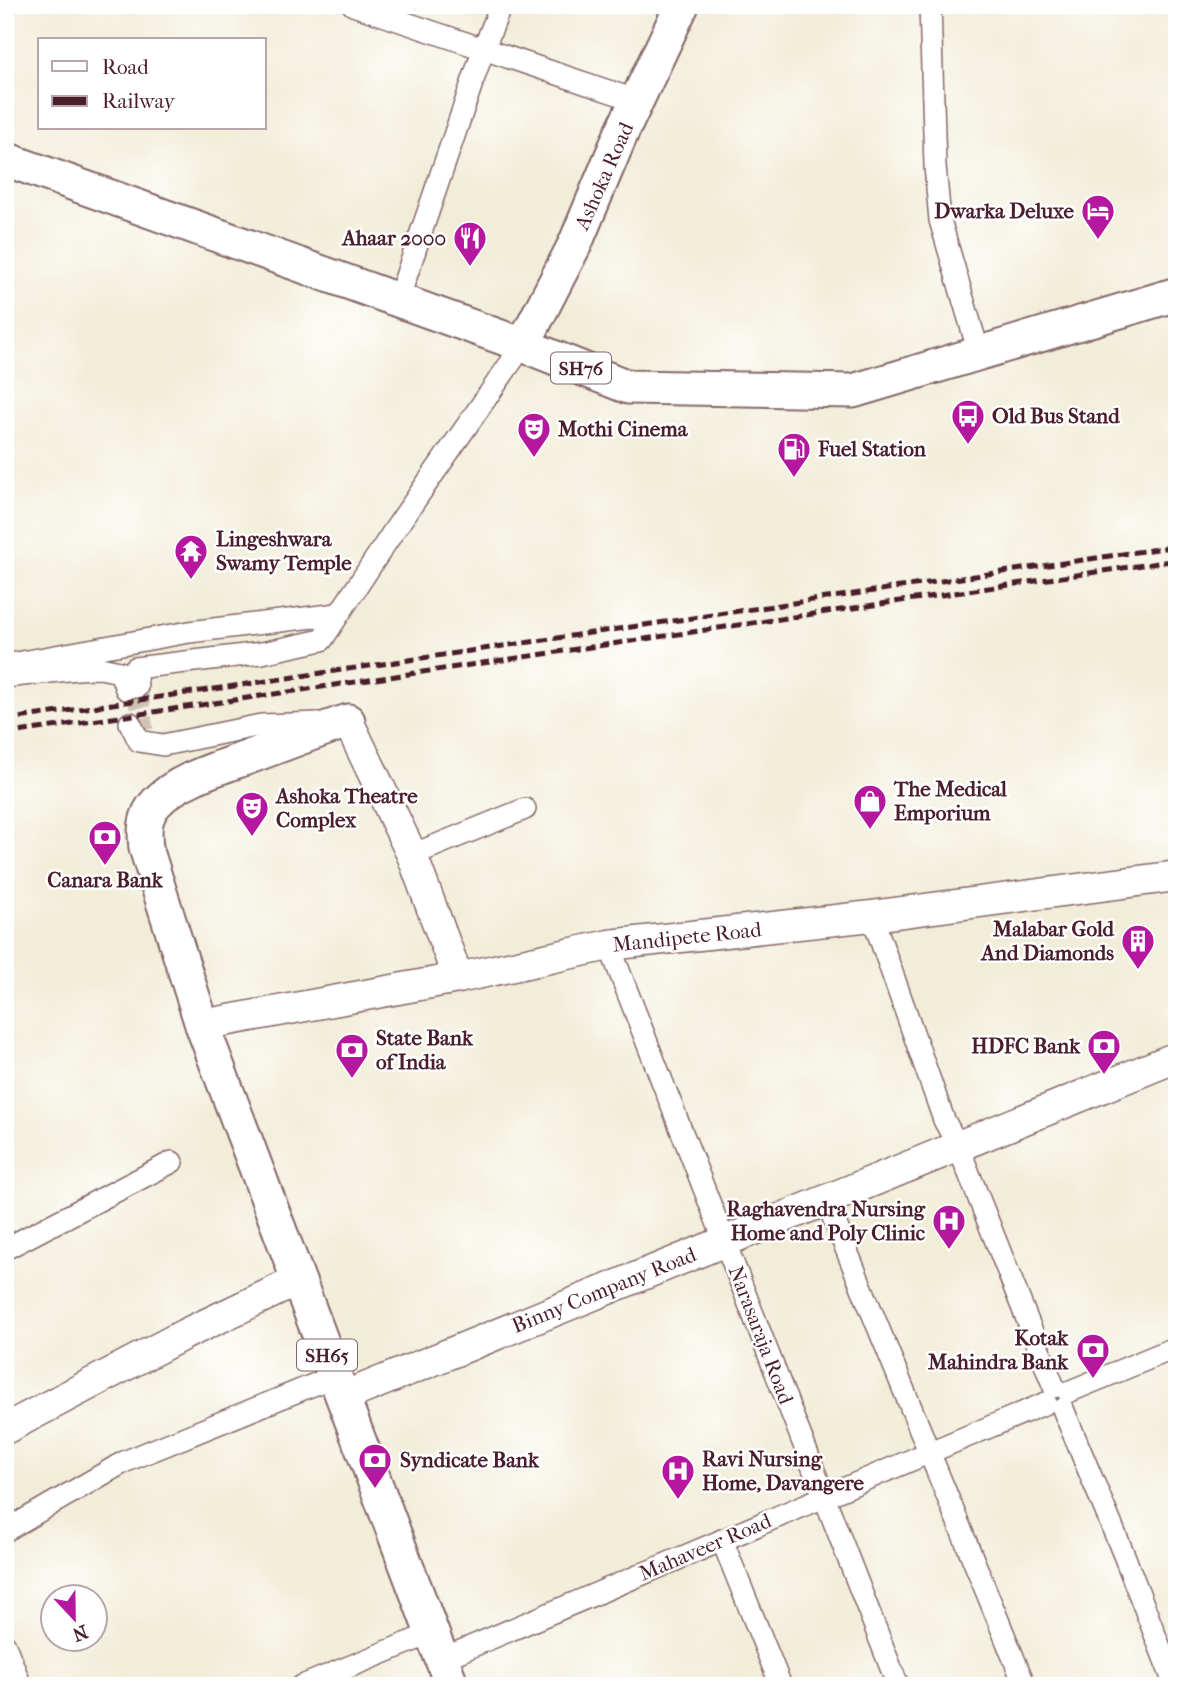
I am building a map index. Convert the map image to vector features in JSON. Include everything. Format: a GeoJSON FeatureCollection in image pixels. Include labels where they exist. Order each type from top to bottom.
{"type":"FeatureCollection","features":[{"type":"Feature","properties":{"kind":"main road","name":"Ashoka Road"},"geometry":{"type":"LineString","coordinates":[[523,345],[575,244],[682,5]]}},
{"type":"Feature","properties":{"kind":"main road","name":"SH76"},"geometry":{"type":"LineString","coordinates":[[5,159],[523,345],[628,387],[853,391],[1177,293]]}},
{"type":"Feature","properties":{"kind":"main road"},"geometry":{"type":"LineString","coordinates":[[202,1025],[146,848],[146,818],[165,794],[198,776],[345,722],[412,855],[457,978]]}},
{"type":"Feature","properties":{"kind":"main road","name":"Mandipete Road"},"geometry":{"type":"LineString","coordinates":[[202,1025],[457,978],[609,945],[872,916],[1177,876]]}},
{"type":"Feature","properties":{"kind":"main road","name":"SH65"},"geometry":{"type":"LineString","coordinates":[[202,1025],[442,1659]]}},
{"type":"Feature","properties":{"kind":"main road","name":"Binny Company Road"},"geometry":{"type":"LineString","coordinates":[[339,1386],[724,1241],[1177,1057]]}},
{"type":"Feature","properties":{"kind":"main road"},"geometry":{"type":"LineString","coordinates":[[5,1429],[185,1334],[299,1280]]}},
{"type":"Feature","properties":{"kind":"street"},"geometry":{"type":"LineString","coordinates":[[398,300],[501,5]]}},
{"type":"Feature","properties":{"kind":"street"},"geometry":{"type":"LineString","coordinates":[[930,5],[935,166],[940,220],[979,353]]}},
{"type":"Feature","properties":{"kind":"street"},"geometry":{"type":"LineString","coordinates":[[367,7],[638,101]]}},
{"type":"Feature","properties":{"kind":"street"},"geometry":{"type":"LineString","coordinates":[[5,677],[100,668],[120,672],[131,688],[135,668],[262,653],[322,640],[523,345]]}},
{"type":"Feature","properties":{"kind":"street"},"geometry":{"type":"LineString","coordinates":[[5,664],[189,632],[338,614]]}},
{"type":"Feature","properties":{"kind":"street"},"geometry":{"type":"LineString","coordinates":[[136,727],[139,741],[163,746],[261,725],[345,722]]}},
{"type":"Feature","properties":{"kind":"street"},"geometry":{"type":"LineString","coordinates":[[412,855],[525,809]]}},
{"type":"Feature","properties":{"kind":"street"},"geometry":{"type":"LineString","coordinates":[[872,916],[944,1120],[958,1146],[1175,1686]]}},
{"type":"Feature","properties":{"kind":"street","name":"Narasaraja Road"},"geometry":{"type":"LineString","coordinates":[[609,945],[898,1686]]}},
{"type":"Feature","properties":{"kind":"street"},"geometry":{"type":"LineString","coordinates":[[5,1249],[172,1162]]}},
{"type":"Feature","properties":{"kind":"street"},"geometry":{"type":"LineString","coordinates":[[826,1200],[1025,1686]]}},
{"type":"Feature","properties":{"kind":"street","name":"Mahaveer Road"},"geometry":{"type":"LineString","coordinates":[[302,1686],[442,1659],[1177,1348]]}},
{"type":"Feature","properties":{"kind":"street"},"geometry":{"type":"LineString","coordinates":[[5,1531],[124,1461],[339,1386]]}},
{"type":"Feature","properties":{"kind":"street"},"geometry":{"type":"LineString","coordinates":[[722,1540],[781,1686]]}},
{"type":"Feature","properties":{"kind":"street"},"geometry":{"type":"LineString","coordinates":[[5,1645],[21,1686]]}},
{"type":"Feature","properties":{"kind":"tunnel"},"geometry":{"type":"LineString","coordinates":[[137,687],[143,730]]}},
{"type":"Feature","properties":{"kind":"railway"},"geometry":{"type":"LineString","coordinates":[[5,720],[1177,546]]}},
{"type":"Feature","properties":{"kind":"railway"},"geometry":{"type":"LineString","coordinates":[[5,734],[1177,560]]}},
{"type":"Feature","properties":{"kind":"place","name":"Dwarka Deluxe"},"geometry":{"type":"Point","coordinates":[1098,241]}},
{"type":"Feature","properties":{"kind":"place","name":"Ahaar 2000"},"geometry":{"type":"Point","coordinates":[470,268]}},
{"type":"Feature","properties":{"kind":"place","name":"Old Bus Stand"},"geometry":{"type":"Point","coordinates":[968,446]}},
{"type":"Feature","properties":{"kind":"place","name":"Mothi Cinema"},"geometry":{"type":"Point","coordinates":[534,459]}},
{"type":"Feature","properties":{"kind":"place","name":"Fuel Station"},"geometry":{"type":"Point","coordinates":[794,479]}},
{"type":"Feature","properties":{"kind":"place","name":"Lingeshwara Swamy Temple"},"geometry":{"type":"Point","coordinates":[191,581]}},
{"type":"Feature","properties":{"kind":"place","name":"The Medical Emporium"},"geometry":{"type":"Point","coordinates":[870,831]}},
{"type":"Feature","properties":{"kind":"place","name":"Ashoka Theatre Complex"},"geometry":{"type":"Point","coordinates":[252,838]}},
{"type":"Feature","properties":{"kind":"place","name":"Canara Bank"},"geometry":{"type":"Point","coordinates":[105,867]}},
{"type":"Feature","properties":{"kind":"place","name":"Malabar Gold And Diamonds"},"geometry":{"type":"Point","coordinates":[1138,971]}},
{"type":"Feature","properties":{"kind":"place","name":"HDFC Bank"},"geometry":{"type":"Point","coordinates":[1104,1076]}},
{"type":"Feature","properties":{"kind":"place","name":"State Bank of India"},"geometry":{"type":"Point","coordinates":[352,1080]}},
{"type":"Feature","properties":{"kind":"place","name":"Raghavendra Nursing Home and Poly Clinic"},"geometry":{"type":"Point","coordinates":[949,1251]}},
{"type":"Feature","properties":{"kind":"place","name":"Kotak Mahindra Bank"},"geometry":{"type":"Point","coordinates":[1093,1380]}},
{"type":"Feature","properties":{"kind":"place","name":"Syndicate Bank"},"geometry":{"type":"Point","coordinates":[375,1490]}},
{"type":"Feature","properties":{"kind":"place","name":"Ravi Nursing Home, Davangere"},"geometry":{"type":"Point","coordinates":[678,1501]}}]}
